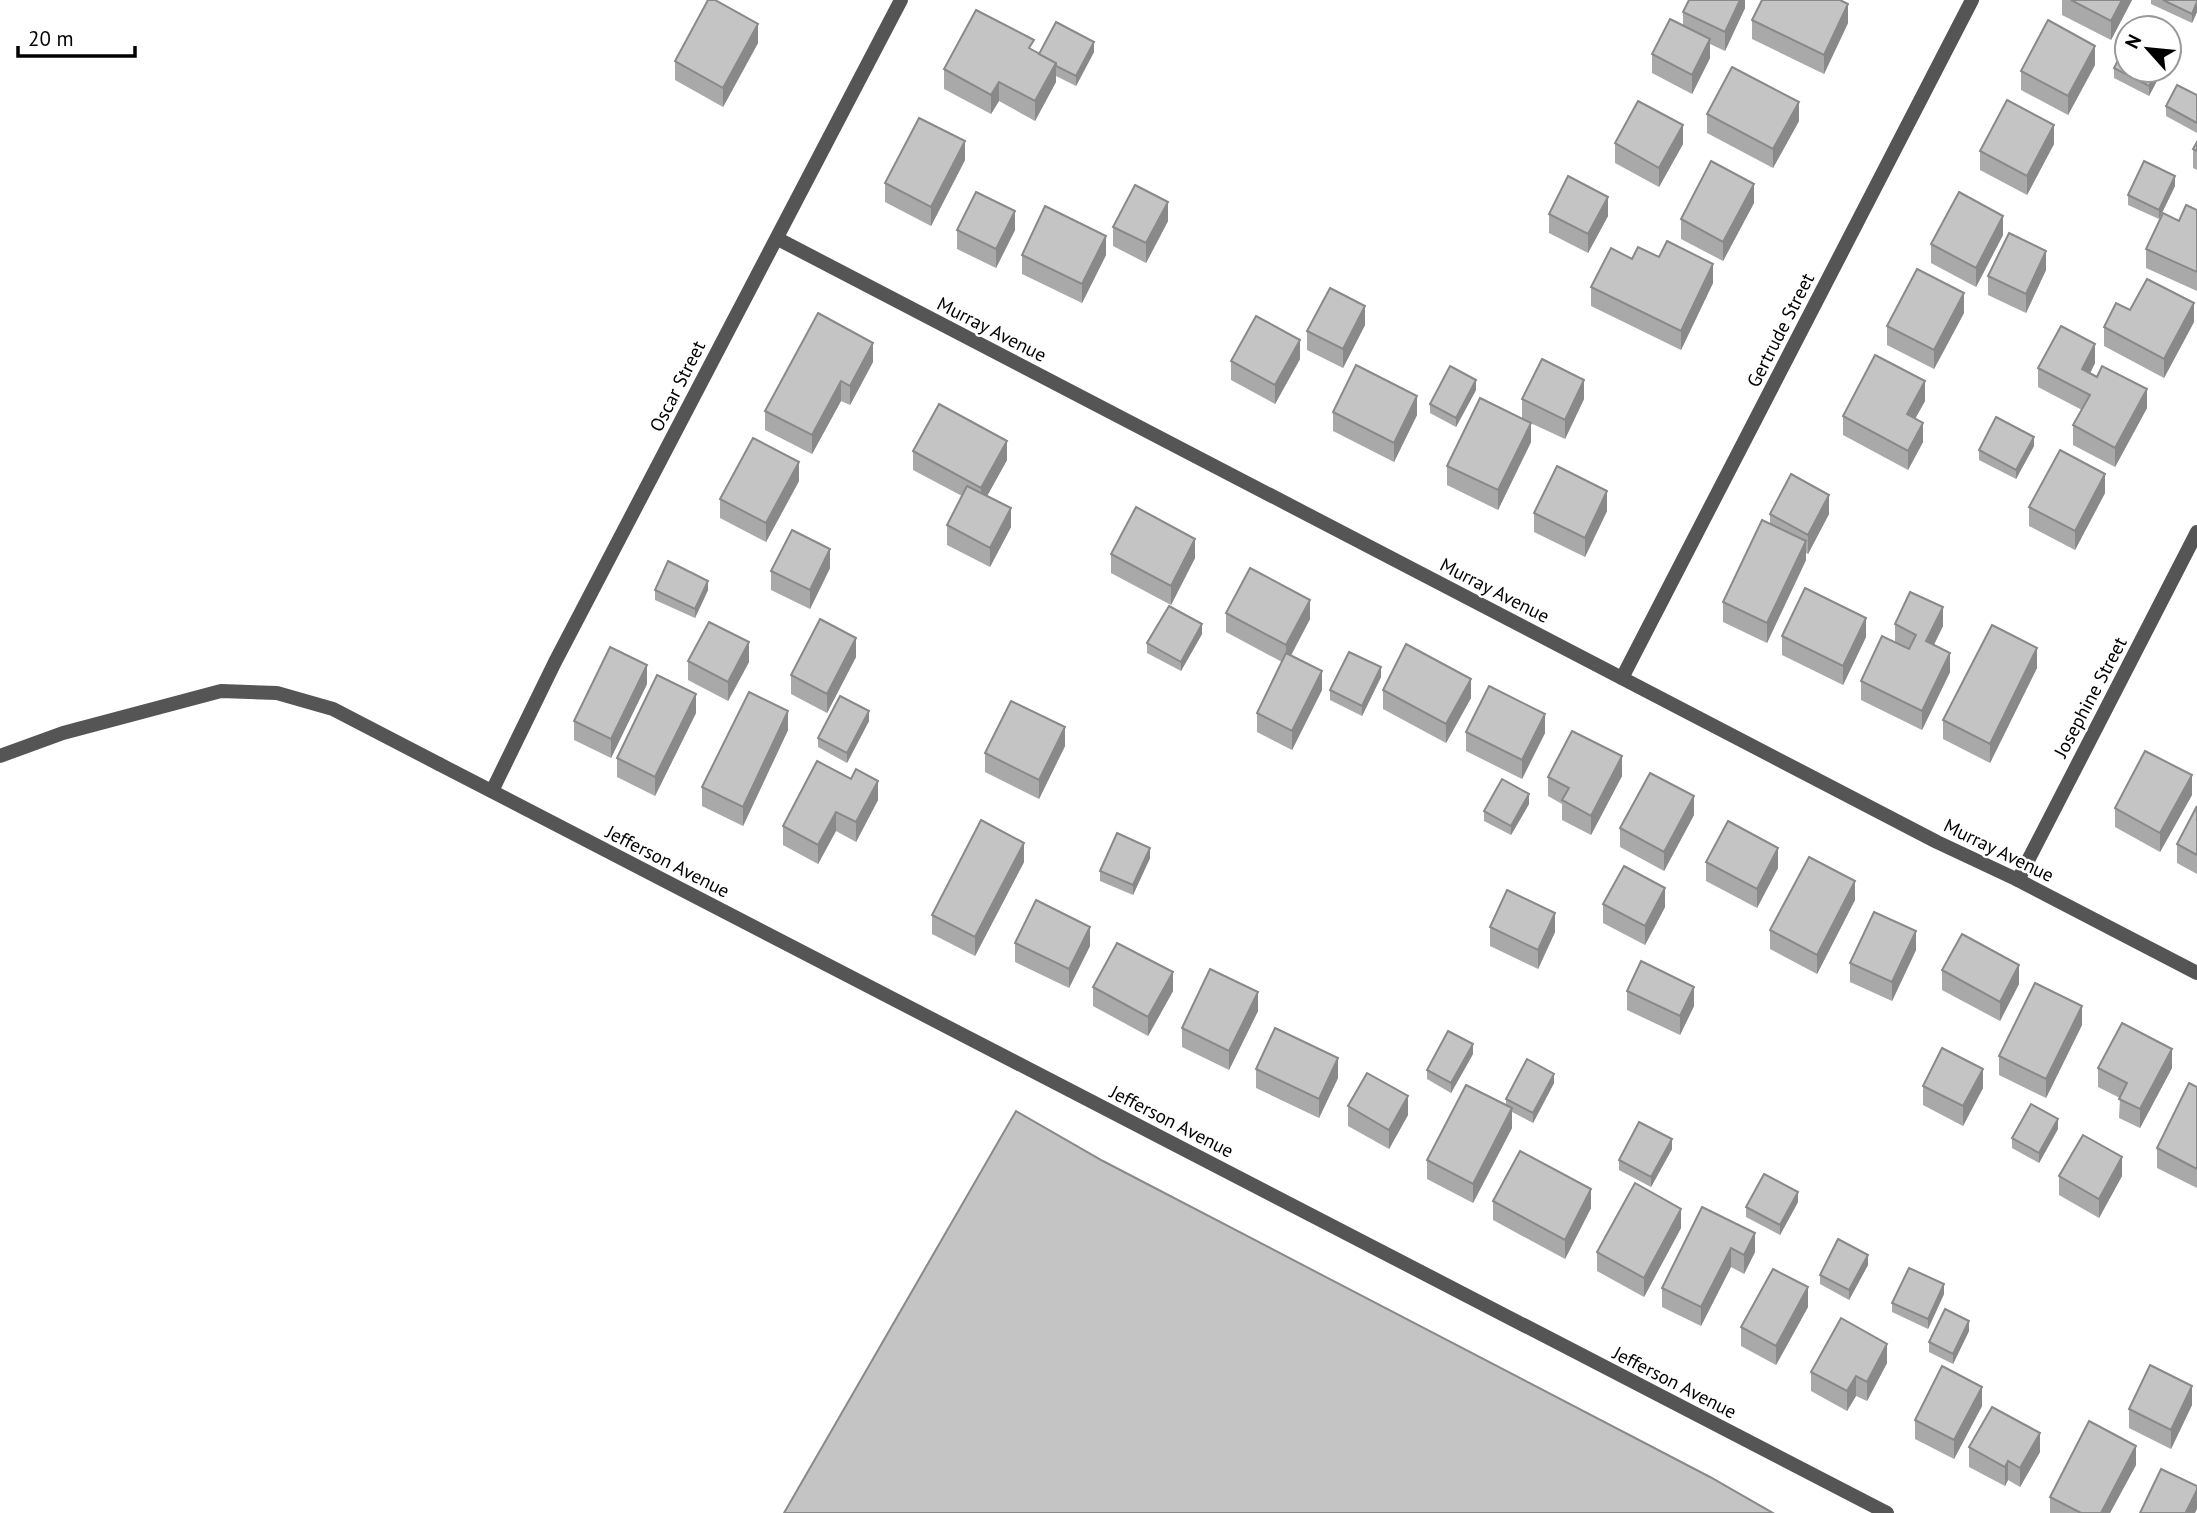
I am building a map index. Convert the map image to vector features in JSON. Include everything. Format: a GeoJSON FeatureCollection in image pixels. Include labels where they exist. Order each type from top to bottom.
{"type":"FeatureCollection","features":[{"type":"Feature","properties":{"kind":"street","name":"Oscar Street"},"geometry":{"type":"LineString","coordinates":[[492,791],[555,662],[901,0]]}},
{"type":"Feature","properties":{"kind":"street","name":"Gertrude Street"},"geometry":{"type":"LineString","coordinates":[[1622,678],[1972,0]]}},
{"type":"Feature","properties":{"kind":"street","name":"Murray Avenue"},"geometry":{"type":"LineString","coordinates":[[778,239],[1937,842],[2018,880],[2197,973]]}},
{"type":"Feature","properties":{"kind":"street","name":"Josephine Street"},"geometry":{"type":"LineString","coordinates":[[2018,880],[2197,532]]}},
{"type":"Feature","properties":{"kind":"street","name":"Jefferson Avenue"},"geometry":{"type":"LineString","coordinates":[[0,756],[62,733],[220,691],[277,693],[333,709],[1887,1513]]}},
{"type":"Feature","properties":{"kind":"building"},"geometry":{"type":"Polygon","coordinates":[[[708,0],[715,0],[758,24],[723,88],[675,61],[708,0]]]}},
{"type":"Feature","properties":{"kind":"building"},"geometry":{"type":"Polygon","coordinates":[[[1689,0],[1740,0],[1725,32],[1683,12],[1689,0]]]}},
{"type":"Feature","properties":{"kind":"building"},"geometry":{"type":"Polygon","coordinates":[[[1762,0],[1840,0],[1848,4],[1824,55],[1752,20],[1762,0]]]}},
{"type":"Feature","properties":{"kind":"building"},"geometry":{"type":"Polygon","coordinates":[[[2071,0],[2122,0],[2111,21],[2071,0]]]}},
{"type":"Feature","properties":{"kind":"building"},"geometry":{"type":"Polygon","coordinates":[[[2163,0],[2197,0],[2197,2],[2192,14],[2163,0]]]}},
{"type":"Feature","properties":{"kind":"building"},"geometry":{"type":"Polygon","coordinates":[[[976,10],[1034,40],[1029,48],[1056,63],[1035,101],[999,82],[991,95],[944,69],[976,10]]]}},
{"type":"Feature","properties":{"kind":"building"},"geometry":{"type":"Polygon","coordinates":[[[1670,19],[1710,39],[1692,75],[1652,54],[1670,19]]]}},
{"type":"Feature","properties":{"kind":"building"},"geometry":{"type":"Polygon","coordinates":[[[2048,20],[2095,46],[2068,96],[2021,71],[2048,20]]]}},
{"type":"Feature","properties":{"kind":"building"},"geometry":{"type":"Polygon","coordinates":[[[1056,22],[1094,42],[1076,76],[1039,54],[1056,22]]]}},
{"type":"Feature","properties":{"kind":"building"},"geometry":{"type":"Polygon","coordinates":[[[1732,67],[1799,102],[1773,149],[1707,114],[1732,67]]]}},
{"type":"Feature","properties":{"kind":"building"},"geometry":{"type":"Polygon","coordinates":[[[2177,85],[2197,95],[2197,123],[2166,106],[2177,85]]]}},
{"type":"Feature","properties":{"kind":"building"},"geometry":{"type":"Polygon","coordinates":[[[2007,100],[2054,125],[2027,176],[1980,151],[2007,100]]]}},
{"type":"Feature","properties":{"kind":"building"},"geometry":{"type":"Polygon","coordinates":[[[1638,101],[1683,125],[1659,168],[1615,143],[1638,101]]]}},
{"type":"Feature","properties":{"kind":"building"},"geometry":{"type":"Polygon","coordinates":[[[919,118],[965,141],[931,207],[885,183],[919,118]]]}},
{"type":"Feature","properties":{"kind":"building"},"geometry":{"type":"Polygon","coordinates":[[[1711,161],[1754,184],[1723,242],[1681,219],[1711,161]]]}},
{"type":"Feature","properties":{"kind":"building"},"geometry":{"type":"Polygon","coordinates":[[[2144,161],[2175,176],[2159,210],[2128,195],[2144,161]]]}},
{"type":"Feature","properties":{"kind":"building"},"geometry":{"type":"Polygon","coordinates":[[[1568,176],[1608,197],[1588,234],[1549,214],[1568,176]]]}},
{"type":"Feature","properties":{"kind":"building"},"geometry":{"type":"Polygon","coordinates":[[[1135,185],[1168,202],[1146,243],[1113,227],[1135,185]]]}},
{"type":"Feature","properties":{"kind":"building"},"geometry":{"type":"Polygon","coordinates":[[[976,192],[1015,211],[996,249],[957,230],[976,192]]]}},
{"type":"Feature","properties":{"kind":"building"},"geometry":{"type":"Polygon","coordinates":[[[1959,192],[2003,216],[1976,268],[1931,244],[1959,192]]]}},
{"type":"Feature","properties":{"kind":"building"},"geometry":{"type":"Polygon","coordinates":[[[2186,205],[2197,210],[2197,272],[2146,249],[2163,213],[2179,221],[2186,205]]]}},
{"type":"Feature","properties":{"kind":"building"},"geometry":{"type":"Polygon","coordinates":[[[1045,206],[1106,236],[1082,284],[1022,255],[1045,206]]]}},
{"type":"Feature","properties":{"kind":"building"},"geometry":{"type":"Polygon","coordinates":[[[2009,233],[2046,251],[2026,294],[1988,276],[2009,233]]]}},
{"type":"Feature","properties":{"kind":"building"},"geometry":{"type":"Polygon","coordinates":[[[1667,241],[1713,264],[1681,331],[1591,287],[1611,248],[1632,259],[1638,247],[1659,257],[1667,241]]]}},
{"type":"Feature","properties":{"kind":"building"},"geometry":{"type":"Polygon","coordinates":[[[1917,269],[1964,293],[1934,350],[1887,326],[1917,269]]]}},
{"type":"Feature","properties":{"kind":"building"},"geometry":{"type":"Polygon","coordinates":[[[2147,279],[2194,303],[2164,359],[2104,327],[2116,303],[2130,310],[2147,279]]]}},
{"type":"Feature","properties":{"kind":"building"},"geometry":{"type":"Polygon","coordinates":[[[1330,288],[1365,306],[1343,349],[1307,331],[1330,288]]]}},
{"type":"Feature","properties":{"kind":"building"},"geometry":{"type":"Polygon","coordinates":[[[818,313],[873,343],[850,386],[841,381],[812,435],[765,411],[818,313]]]}},
{"type":"Feature","properties":{"kind":"building"},"geometry":{"type":"Polygon","coordinates":[[[1256,316],[1300,340],[1275,385],[1231,361],[1256,316]]]}},
{"type":"Feature","properties":{"kind":"building"},"geometry":{"type":"Polygon","coordinates":[[[2061,326],[2095,344],[2082,369],[2097,377],[2102,366],[2147,389],[2115,448],[2073,425],[2090,395],[2038,368],[2061,326]]]}},
{"type":"Feature","properties":{"kind":"building"},"geometry":{"type":"Polygon","coordinates":[[[1875,355],[1925,381],[1907,414],[1923,423],[1908,451],[1843,416],[1875,355]]]}},
{"type":"Feature","properties":{"kind":"building"},"geometry":{"type":"Polygon","coordinates":[[[1542,359],[1584,380],[1565,420],[1522,399],[1542,359]]]}},
{"type":"Feature","properties":{"kind":"building"},"geometry":{"type":"Polygon","coordinates":[[[1356,365],[1417,396],[1394,443],[1333,412],[1356,365]]]}},
{"type":"Feature","properties":{"kind":"building"},"geometry":{"type":"Polygon","coordinates":[[[1450,366],[1476,380],[1456,418],[1430,404],[1450,366]]]}},
{"type":"Feature","properties":{"kind":"building"},"geometry":{"type":"Polygon","coordinates":[[[1480,398],[1531,423],[1498,490],[1447,466],[1480,398]]]}},
{"type":"Feature","properties":{"kind":"building"},"geometry":{"type":"Polygon","coordinates":[[[939,404],[1007,441],[981,488],[913,451],[939,404]]]}},
{"type":"Feature","properties":{"kind":"building"},"geometry":{"type":"Polygon","coordinates":[[[1996,417],[2034,437],[2016,470],[1979,450],[1996,417]]]}},
{"type":"Feature","properties":{"kind":"building"},"geometry":{"type":"Polygon","coordinates":[[[753,438],[799,462],[766,523],[720,499],[753,438]]]}},
{"type":"Feature","properties":{"kind":"building"},"geometry":{"type":"Polygon","coordinates":[[[2060,450],[2105,474],[2075,531],[2029,507],[2060,450]]]}},
{"type":"Feature","properties":{"kind":"building"},"geometry":{"type":"Polygon","coordinates":[[[1557,466],[1607,491],[1585,538],[1534,513],[1557,466]]]}},
{"type":"Feature","properties":{"kind":"building"},"geometry":{"type":"Polygon","coordinates":[[[1791,474],[1829,495],[1808,535],[1770,514],[1791,474]]]}},
{"type":"Feature","properties":{"kind":"building"},"geometry":{"type":"Polygon","coordinates":[[[967,486],[1011,508],[990,548],[947,525],[967,486]]]}},
{"type":"Feature","properties":{"kind":"building"},"geometry":{"type":"Polygon","coordinates":[[[1136,507],[1195,539],[1171,586],[1111,554],[1136,507]]]}},
{"type":"Feature","properties":{"kind":"building"},"geometry":{"type":"Polygon","coordinates":[[[1762,520],[1806,541],[1767,623],[1723,602],[1762,520]]]}},
{"type":"Feature","properties":{"kind":"building"},"geometry":{"type":"Polygon","coordinates":[[[792,530],[830,549],[810,590],[771,571],[792,530]]]}},
{"type":"Feature","properties":{"kind":"building"},"geometry":{"type":"Polygon","coordinates":[[[668,561],[708,581],[695,609],[655,590],[668,561]]]}},
{"type":"Feature","properties":{"kind":"building"},"geometry":{"type":"Polygon","coordinates":[[[1250,568],[1310,600],[1286,645],[1226,613],[1250,568]]]}},
{"type":"Feature","properties":{"kind":"building"},"geometry":{"type":"Polygon","coordinates":[[[1805,588],[1866,618],[1843,666],[1782,636],[1805,588]]]}},
{"type":"Feature","properties":{"kind":"building"},"geometry":{"type":"Polygon","coordinates":[[[1910,592],[1943,607],[1926,641],[1950,653],[1922,711],[1861,681],[1882,636],[1909,649],[1916,635],[1895,624],[1910,592]]]}},
{"type":"Feature","properties":{"kind":"building"},"geometry":{"type":"Polygon","coordinates":[[[1169,606],[1202,624],[1181,662],[1147,643],[1169,606]]]}},
{"type":"Feature","properties":{"kind":"building"},"geometry":{"type":"Polygon","coordinates":[[[820,619],[856,638],[827,694],[791,675],[820,619]]]}},
{"type":"Feature","properties":{"kind":"building"},"geometry":{"type":"Polygon","coordinates":[[[709,622],[749,642],[728,682],[688,661],[709,622]]]}},
{"type":"Feature","properties":{"kind":"building"},"geometry":{"type":"Polygon","coordinates":[[[1992,625],[2037,648],[1990,744],[1943,720],[1992,625]]]}},
{"type":"Feature","properties":{"kind":"building"},"geometry":{"type":"Polygon","coordinates":[[[1406,644],[1471,679],[1446,724],[1383,690],[1406,644]]]}},
{"type":"Feature","properties":{"kind":"building"},"geometry":{"type":"Polygon","coordinates":[[[610,647],[647,665],[611,739],[574,721],[610,647]]]}},
{"type":"Feature","properties":{"kind":"building"},"geometry":{"type":"Polygon","coordinates":[[[1349,652],[1381,667],[1362,706],[1330,690],[1349,652]]]}},
{"type":"Feature","properties":{"kind":"building"},"geometry":{"type":"Polygon","coordinates":[[[1286,653],[1322,671],[1292,731],[1257,713],[1286,653]]]}},
{"type":"Feature","properties":{"kind":"building"},"geometry":{"type":"Polygon","coordinates":[[[657,675],[696,694],[655,777],[617,758],[657,675]]]}},
{"type":"Feature","properties":{"kind":"building"},"geometry":{"type":"Polygon","coordinates":[[[1489,686],[1545,714],[1522,760],[1466,732],[1489,686]]]}},
{"type":"Feature","properties":{"kind":"building"},"geometry":{"type":"Polygon","coordinates":[[[749,692],[788,711],[743,807],[702,787],[749,692]]]}},
{"type":"Feature","properties":{"kind":"building"},"geometry":{"type":"Polygon","coordinates":[[[840,696],[869,711],[847,753],[818,738],[840,696]]]}},
{"type":"Feature","properties":{"kind":"building"},"geometry":{"type":"Polygon","coordinates":[[[1011,701],[1065,727],[1039,780],[985,753],[1011,701]]]}},
{"type":"Feature","properties":{"kind":"building"},"geometry":{"type":"Polygon","coordinates":[[[1572,731],[1622,756],[1591,816],[1562,800],[1569,788],[1548,777],[1572,731]]]}},
{"type":"Feature","properties":{"kind":"building"},"geometry":{"type":"Polygon","coordinates":[[[2145,751],[2192,775],[2160,833],[2115,808],[2145,751]]]}},
{"type":"Feature","properties":{"kind":"building"},"geometry":{"type":"Polygon","coordinates":[[[817,761],[851,779],[856,769],[878,781],[856,822],[836,812],[818,845],[783,826],[817,761]]]}},
{"type":"Feature","properties":{"kind":"building"},"geometry":{"type":"Polygon","coordinates":[[[1650,773],[1694,796],[1664,852],[1620,828],[1650,773]]]}},
{"type":"Feature","properties":{"kind":"building"},"geometry":{"type":"Polygon","coordinates":[[[1502,779],[1529,794],[1511,826],[1484,811],[1502,779]]]}},
{"type":"Feature","properties":{"kind":"building"},"geometry":{"type":"Polygon","coordinates":[[[2197,806],[2197,855],[2177,844],[2197,806]]]}},
{"type":"Feature","properties":{"kind":"building"},"geometry":{"type":"Polygon","coordinates":[[[981,820],[1024,843],[975,937],[932,915],[981,820]]]}},
{"type":"Feature","properties":{"kind":"building"},"geometry":{"type":"Polygon","coordinates":[[[1728,821],[1778,848],[1757,889],[1706,862],[1728,821]]]}},
{"type":"Feature","properties":{"kind":"building"},"geometry":{"type":"Polygon","coordinates":[[[1117,833],[1150,848],[1133,885],[1100,871],[1117,833]]]}},
{"type":"Feature","properties":{"kind":"building"},"geometry":{"type":"Polygon","coordinates":[[[1809,857],[1855,881],[1817,955],[1770,930],[1809,857]]]}},
{"type":"Feature","properties":{"kind":"building"},"geometry":{"type":"Polygon","coordinates":[[[1624,866],[1665,888],[1645,926],[1603,904],[1624,866]]]}},
{"type":"Feature","properties":{"kind":"building"},"geometry":{"type":"Polygon","coordinates":[[[1507,890],[1555,913],[1538,950],[1490,927],[1507,890]]]}},
{"type":"Feature","properties":{"kind":"building"},"geometry":{"type":"Polygon","coordinates":[[[1036,900],[1090,927],[1069,969],[1015,943],[1036,900]]]}},
{"type":"Feature","properties":{"kind":"building"},"geometry":{"type":"Polygon","coordinates":[[[1874,912],[1916,931],[1892,982],[1850,963],[1874,912]]]}},
{"type":"Feature","properties":{"kind":"building"},"geometry":{"type":"Polygon","coordinates":[[[1962,934],[2019,965],[2000,1002],[1942,970],[1962,934]]]}},
{"type":"Feature","properties":{"kind":"building"},"geometry":{"type":"Polygon","coordinates":[[[1117,943],[1173,972],[1148,1017],[1093,987],[1117,943]]]}},
{"type":"Feature","properties":{"kind":"building"},"geometry":{"type":"Polygon","coordinates":[[[1641,961],[1694,987],[1680,1016],[1627,991],[1641,961]]]}},
{"type":"Feature","properties":{"kind":"building"},"geometry":{"type":"Polygon","coordinates":[[[1210,969],[1258,992],[1229,1051],[1182,1028],[1210,969]]]}},
{"type":"Feature","properties":{"kind":"building"},"geometry":{"type":"Polygon","coordinates":[[[2035,983],[2082,1006],[2046,1079],[1999,1056],[2035,983]]]}},
{"type":"Feature","properties":{"kind":"building"},"geometry":{"type":"Polygon","coordinates":[[[2122,1023],[2172,1049],[2140,1109],[2119,1099],[2127,1083],[2098,1068],[2122,1023]]]}},
{"type":"Feature","properties":{"kind":"building"},"geometry":{"type":"Polygon","coordinates":[[[1275,1028],[1338,1058],[1319,1099],[1256,1069],[1275,1028]]]}},
{"type":"Feature","properties":{"kind":"building"},"geometry":{"type":"Polygon","coordinates":[[[1448,1031],[1473,1044],[1451,1083],[1427,1070],[1448,1031]]]}},
{"type":"Feature","properties":{"kind":"building"},"geometry":{"type":"Polygon","coordinates":[[[1942,1048],[1983,1069],[1963,1106],[1923,1086],[1942,1048]]]}},
{"type":"Feature","properties":{"kind":"building"},"geometry":{"type":"Polygon","coordinates":[[[1527,1059],[1554,1074],[1533,1113],[1506,1099],[1527,1059]]]}},
{"type":"Feature","properties":{"kind":"building"},"geometry":{"type":"Polygon","coordinates":[[[1367,1073],[1408,1096],[1389,1130],[1348,1106],[1367,1073]]]}},
{"type":"Feature","properties":{"kind":"building"},"geometry":{"type":"Polygon","coordinates":[[[2189,1083],[2197,1087],[2197,1169],[2157,1148],[2189,1083]]]}},
{"type":"Feature","properties":{"kind":"building"},"geometry":{"type":"Polygon","coordinates":[[[1466,1085],[1512,1108],[1473,1184],[1427,1160],[1466,1085]]]}},
{"type":"Feature","properties":{"kind":"building"},"geometry":{"type":"Polygon","coordinates":[[[2031,1104],[2058,1119],[2039,1153],[2012,1138],[2031,1104]]]}},
{"type":"Feature","properties":{"kind":"building"},"geometry":{"type":"Polygon","coordinates":[[[1016,1111],[1103,1161],[1710,1477],[1773,1513],[784,1513],[1016,1111]]]}},
{"type":"Feature","properties":{"kind":"building"},"geometry":{"type":"Polygon","coordinates":[[[1639,1122],[1672,1139],[1651,1177],[1619,1160],[1639,1122]]]}},
{"type":"Feature","properties":{"kind":"building"},"geometry":{"type":"Polygon","coordinates":[[[2083,1135],[2122,1157],[2099,1199],[2059,1176],[2083,1135]]]}},
{"type":"Feature","properties":{"kind":"building"},"geometry":{"type":"Polygon","coordinates":[[[1520,1151],[1591,1189],[1565,1240],[1493,1201],[1520,1151]]]}},
{"type":"Feature","properties":{"kind":"building"},"geometry":{"type":"Polygon","coordinates":[[[1764,1174],[1798,1192],[1780,1225],[1746,1207],[1764,1174]]]}},
{"type":"Feature","properties":{"kind":"building"},"geometry":{"type":"Polygon","coordinates":[[[1635,1183],[1681,1209],[1644,1278],[1597,1252],[1635,1183]]]}},
{"type":"Feature","properties":{"kind":"building"},"geometry":{"type":"Polygon","coordinates":[[[1702,1207],[1755,1233],[1744,1255],[1731,1248],[1701,1307],[1662,1288],[1702,1207]]]}},
{"type":"Feature","properties":{"kind":"building"},"geometry":{"type":"Polygon","coordinates":[[[1838,1239],[1868,1255],[1849,1290],[1820,1275],[1838,1239]]]}},
{"type":"Feature","properties":{"kind":"building"},"geometry":{"type":"Polygon","coordinates":[[[1909,1268],[1944,1284],[1928,1319],[1892,1303],[1909,1268]]]}},
{"type":"Feature","properties":{"kind":"building"},"geometry":{"type":"Polygon","coordinates":[[[1773,1269],[1808,1287],[1776,1346],[1741,1327],[1773,1269]]]}},
{"type":"Feature","properties":{"kind":"building"},"geometry":{"type":"Polygon","coordinates":[[[1945,1309],[1969,1321],[1953,1354],[1929,1342],[1945,1309]]]}},
{"type":"Feature","properties":{"kind":"building"},"geometry":{"type":"Polygon","coordinates":[[[1841,1318],[1887,1344],[1867,1382],[1856,1376],[1847,1391],[1811,1372],[1841,1318]]]}},
{"type":"Feature","properties":{"kind":"building"},"geometry":{"type":"Polygon","coordinates":[[[2150,1365],[2192,1386],[2171,1430],[2129,1409],[2150,1365]]]}},
{"type":"Feature","properties":{"kind":"building"},"geometry":{"type":"Polygon","coordinates":[[[1942,1366],[1982,1387],[1954,1440],[1915,1420],[1942,1366]]]}},
{"type":"Feature","properties":{"kind":"building"},"geometry":{"type":"Polygon","coordinates":[[[1992,1407],[2040,1433],[2020,1468],[2008,1461],[2005,1467],[1969,1447],[1992,1407]]]}},
{"type":"Feature","properties":{"kind":"building"},"geometry":{"type":"Polygon","coordinates":[[[2089,1421],[2136,1446],[2101,1513],[2081,1513],[2050,1497],[2089,1421]]]}},
{"type":"Feature","properties":{"kind":"building"},"geometry":{"type":"Polygon","coordinates":[[[2161,1469],[2197,1486],[2186,1512],[2188,1513],[2140,1513],[2161,1469]]]}}]}
